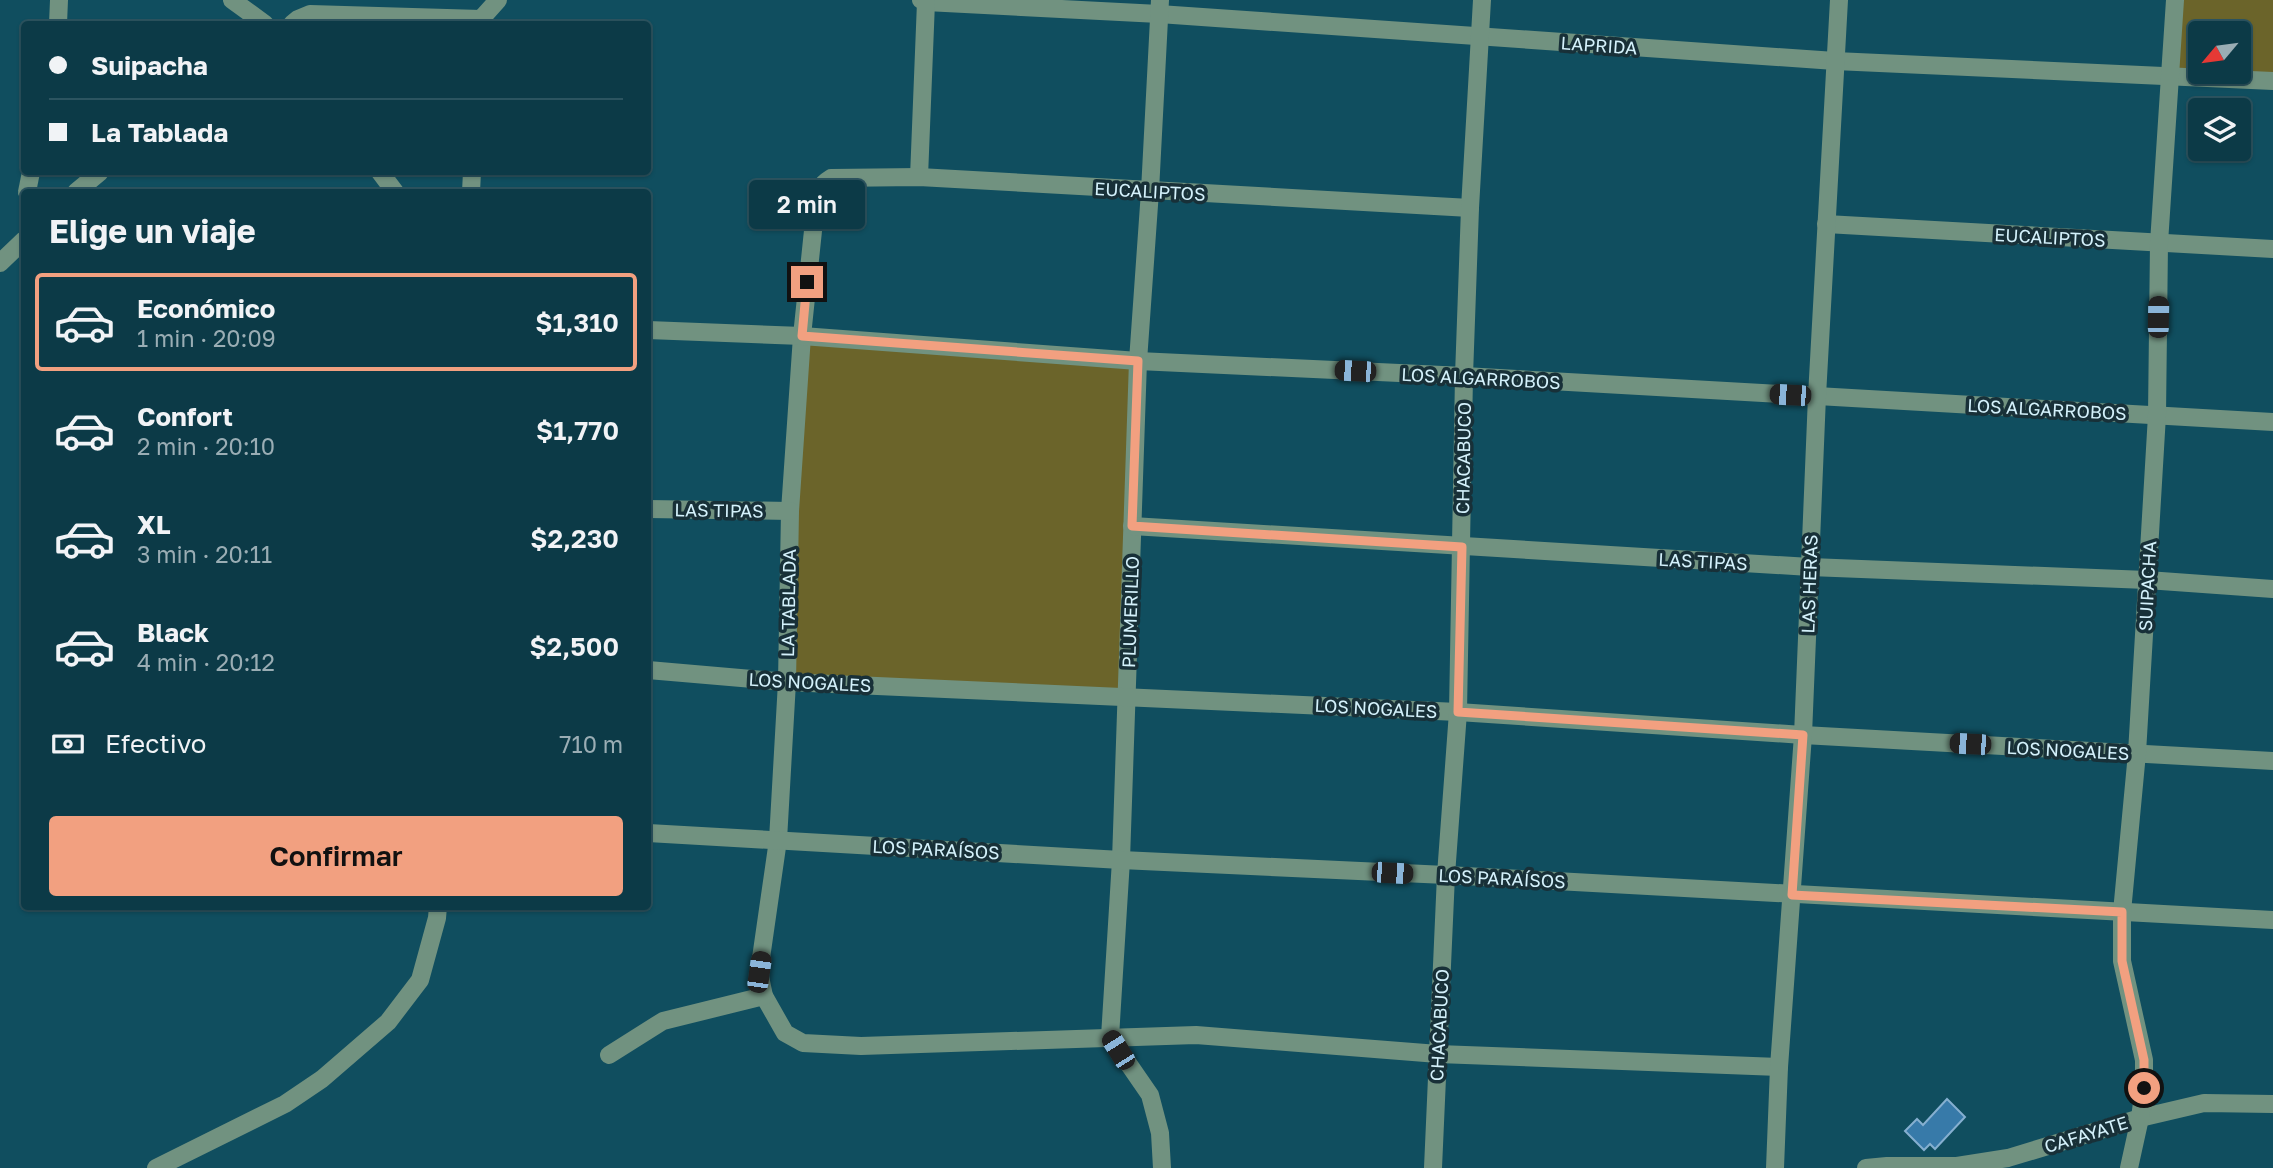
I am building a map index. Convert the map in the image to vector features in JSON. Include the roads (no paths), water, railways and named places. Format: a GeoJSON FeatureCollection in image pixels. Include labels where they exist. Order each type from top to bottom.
{"type":"FeatureCollection","features":[{"type":"Feature","properties":{"kind":"street"},"geometry":{"type":"LineString","coordinates":[[58,21],[59,0]]}},
{"type":"Feature","properties":{"kind":"street"},"geometry":{"type":"LineString","coordinates":[[232,0],[261,21]]}},
{"type":"Feature","properties":{"kind":"street"},"geometry":{"type":"LineString","coordinates":[[482,21],[498,0]]}},
{"type":"Feature","properties":{"kind":"street","name":"CHACABUCO"},"geometry":{"type":"LineString","coordinates":[[1433,1168],[1446,875],[1458,712],[1464,376],[1482,0]]}},
{"type":"Feature","properties":{"kind":"street","name":"LAS HERAS"},"geometry":{"type":"LineString","coordinates":[[1775,1168],[1779,1067],[1803,735],[1817,396],[1839,0]]}},
{"type":"Feature","properties":{"kind":"street","name":"SUIPACHA"},"geometry":{"type":"LineString","coordinates":[[2129,1168],[2140,1118],[2144,1060],[2122,961],[2122,912],[2137,753],[2157,415],[2159,243],[2175,0]]}},
{"type":"Feature","properties":{"kind":"street"},"geometry":{"type":"LineString","coordinates":[[919,177],[923,1]]}},
{"type":"Feature","properties":{"kind":"street","name":"LAPRIDA"},"geometry":{"type":"LineString","coordinates":[[923,1],[1160,7],[1480,37],[1835,61],[2273,81]]}},
{"type":"Feature","properties":{"kind":"street","name":"PLUMERILLO"},"geometry":{"type":"LineString","coordinates":[[1110,1037],[1128,698],[1138,361],[1160,7]]}},
{"type":"Feature","properties":{"kind":"street"},"geometry":{"type":"LineString","coordinates":[[296,21],[310,14],[460,21]]}},
{"type":"Feature","properties":{"kind":"street"},"geometry":{"type":"LineString","coordinates":[[80,189],[96,175]]}},
{"type":"Feature","properties":{"kind":"street","name":"EUCALIPTOS"},"geometry":{"type":"LineString","coordinates":[[831,178],[919,177],[1470,208]]}},
{"type":"Feature","properties":{"kind":"street","name":"LA TABLADA"},"geometry":{"type":"LineString","coordinates":[[831,178],[818,190],[802,336],[790,512],[787,682],[778,840],[759,972],[764,996],[785,1033],[803,1043],[862,1046],[1196,1035],[1437,1054],[1779,1067]]}},
{"type":"Feature","properties":{"kind":"street","name":"EUCALIPTOS"},"geometry":{"type":"LineString","coordinates":[[1826,225],[2273,249]]}},
{"type":"Feature","properties":{"kind":"street"},"geometry":{"type":"LineString","coordinates":[[0,263],[21,243]]}},
{"type":"Feature","properties":{"kind":"street","name":"LOS ALGARROBOS"},"geometry":{"type":"LineString","coordinates":[[651,330],[802,336],[1138,361],[1464,376],[2273,422]]}},
{"type":"Feature","properties":{"kind":"street","name":"LAS TIPAS"},"geometry":{"type":"LineString","coordinates":[[651,509],[790,512]]}},
{"type":"Feature","properties":{"kind":"street","name":"LAS TIPAS"},"geometry":{"type":"LineString","coordinates":[[1132,526],[1810,568],[2147,580],[2273,589]]}},
{"type":"Feature","properties":{"kind":"street","name":"LOS NOGALES"},"geometry":{"type":"LineString","coordinates":[[651,670],[787,682],[1458,712],[1803,735],[2273,761]]}},
{"type":"Feature","properties":{"kind":"street","name":"LOS PARAÍSOS"},"geometry":{"type":"LineString","coordinates":[[651,833],[2273,920]]}},
{"type":"Feature","properties":{"kind":"street"},"geometry":{"type":"LineString","coordinates":[[156,1168],[285,1104],[322,1079],[388,1022],[419,980],[437,910]]}},
{"type":"Feature","properties":{"kind":"street"},"geometry":{"type":"LineString","coordinates":[[609,1055],[663,1021],[764,996]]}},
{"type":"Feature","properties":{"kind":"street"},"geometry":{"type":"LineString","coordinates":[[1110,1037],[1150,1095],[1160,1133],[1162,1168]]}},
{"type":"Feature","properties":{"kind":"street","name":"CAFAYATE"},"geometry":{"type":"LineString","coordinates":[[1866,1168],[1957,1166],[2008,1158],[2140,1118],[2204,1103],[2273,1104]]}}]}
